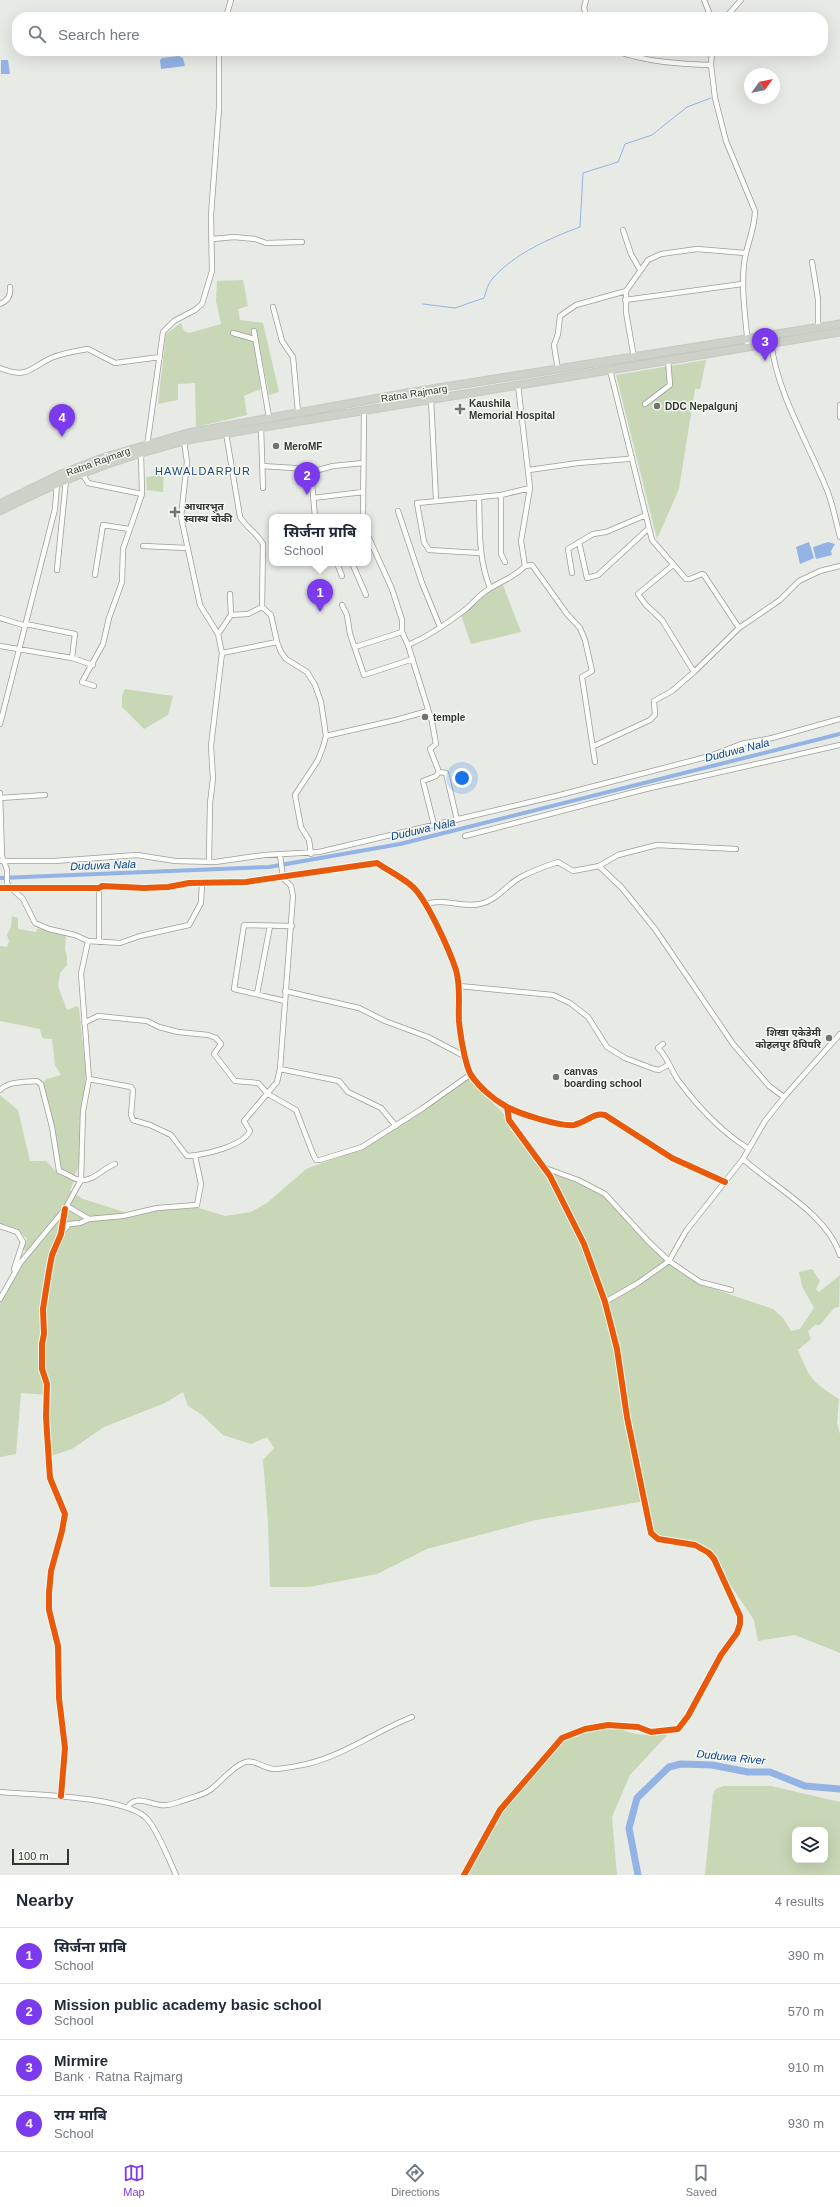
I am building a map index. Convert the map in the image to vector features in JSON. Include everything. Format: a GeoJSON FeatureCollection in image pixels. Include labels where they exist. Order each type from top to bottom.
{"type":"FeatureCollection","features":[{"type":"Feature","properties":{"kind":"highway","name":"Ratna Rajmarg"},"geometry":{"type":"LineString","coordinates":[[0,511],[57,483],[82,473],[143,452],[184,441],[748,347],[818,328],[840,324]]}},
{"type":"Feature","properties":{"kind":"highway","name":"Ratna Rajmarg"},"geometry":{"type":"LineString","coordinates":[[0,504],[59,475],[148,443],[188,433],[298,412],[747,339],[771,340],[840,332]]}},
{"type":"Feature","properties":{"kind":"street"},"geometry":{"type":"LineString","coordinates":[[227,12],[231,0]]}},
{"type":"Feature","properties":{"kind":"street"},"geometry":{"type":"LineString","coordinates":[[585,12],[584,8],[586,0]]}},
{"type":"Feature","properties":{"kind":"street"},"geometry":{"type":"LineString","coordinates":[[704,0],[709,12]]}},
{"type":"Feature","properties":{"kind":"street"},"geometry":{"type":"LineString","coordinates":[[730,12],[741,0]]}},
{"type":"Feature","properties":{"kind":"street"},"geometry":{"type":"LineString","coordinates":[[94,686],[82,682],[103,644],[109,618],[122,582],[123,549],[128,529],[142,494],[143,452],[148,443],[163,332],[174,321],[195,310],[202,304],[212,271],[213,239],[211,215],[219,108],[219,56]]}},
{"type":"Feature","properties":{"kind":"street"},"geometry":{"type":"LineString","coordinates":[[632,56],[644,60],[692,66],[711,65]]}},
{"type":"Feature","properties":{"kind":"street"},"geometry":{"type":"LineString","coordinates":[[712,56],[711,65],[715,98],[726,141],[755,210],[755,223],[745,253],[742,284],[748,347]]}},
{"type":"Feature","properties":{"kind":"street"},"geometry":{"type":"LineString","coordinates":[[623,230],[631,254],[640,270]]}},
{"type":"Feature","properties":{"kind":"street"},"geometry":{"type":"LineString","coordinates":[[213,239],[234,237],[256,239],[266,243],[302,242]]}},
{"type":"Feature","properties":{"kind":"street"},"geometry":{"type":"LineString","coordinates":[[634,358],[625,300],[626,291],[648,260],[661,254],[676,250],[697,249],[745,253]]}},
{"type":"Feature","properties":{"kind":"street"},"geometry":{"type":"LineString","coordinates":[[812,262],[818,299],[818,328]]}},
{"type":"Feature","properties":{"kind":"street"},"geometry":{"type":"LineString","coordinates":[[625,300],[742,284]]}},
{"type":"Feature","properties":{"kind":"street"},"geometry":{"type":"LineString","coordinates":[[0,304],[5,302],[11,293],[10,287]]}},
{"type":"Feature","properties":{"kind":"street"},"geometry":{"type":"LineString","coordinates":[[558,370],[554,345],[558,334],[560,316],[576,305],[626,291]]}},
{"type":"Feature","properties":{"kind":"street"},"geometry":{"type":"LineString","coordinates":[[273,307],[282,341],[293,357],[298,412]]}},
{"type":"Feature","properties":{"kind":"street"},"geometry":{"type":"LineString","coordinates":[[254,331],[254,339],[269,417]]}},
{"type":"Feature","properties":{"kind":"street"},"geometry":{"type":"LineString","coordinates":[[233,333],[254,339]]}},
{"type":"Feature","properties":{"kind":"street"},"geometry":{"type":"LineString","coordinates":[[771,340],[777,374],[813,461],[827,489],[840,537]]}},
{"type":"Feature","properties":{"kind":"street"},"geometry":{"type":"LineString","coordinates":[[0,368],[10,372],[27,373],[51,358],[88,349],[115,363],[160,357]]}},
{"type":"Feature","properties":{"kind":"street"},"geometry":{"type":"LineString","coordinates":[[645,404],[670,385],[668,360]]}},
{"type":"Feature","properties":{"kind":"street"},"geometry":{"type":"LineString","coordinates":[[610,370],[652,540],[686,578],[690,579],[702,574],[704,575],[738,628]]}},
{"type":"Feature","properties":{"kind":"street"},"geometry":{"type":"LineString","coordinates":[[518,385],[530,488],[521,541],[524,566]]}},
{"type":"Feature","properties":{"kind":"street"},"geometry":{"type":"LineString","coordinates":[[431,399],[436,500]]}},
{"type":"Feature","properties":{"kind":"street"},"geometry":{"type":"LineString","coordinates":[[840,405],[840,417]]}},
{"type":"Feature","properties":{"kind":"street"},"geometry":{"type":"LineString","coordinates":[[363,514],[364,410]]}},
{"type":"Feature","properties":{"kind":"street"},"geometry":{"type":"LineString","coordinates":[[261,427],[264,488]]}},
{"type":"Feature","properties":{"kind":"street"},"geometry":{"type":"LineString","coordinates":[[226,433],[240,517],[246,526],[259,536],[263,544],[262,607],[270,615],[277,642],[286,659],[307,672],[321,702],[326,736],[318,760],[295,796],[301,827],[309,840],[311,854]]}},
{"type":"Feature","properties":{"kind":"street"},"geometry":{"type":"LineString","coordinates":[[184,441],[187,462],[181,517],[200,605],[218,634],[222,653],[211,746],[213,779],[210,803],[209,861]]}},
{"type":"Feature","properties":{"kind":"street"},"geometry":{"type":"LineString","coordinates":[[528,470],[578,463],[628,459],[632,457]]}},
{"type":"Feature","properties":{"kind":"street"},"geometry":{"type":"LineString","coordinates":[[262,466],[294,468],[311,472],[333,466],[363,463]]}},
{"type":"Feature","properties":{"kind":"street"},"geometry":{"type":"LineString","coordinates":[[311,472],[315,514]]}},
{"type":"Feature","properties":{"kind":"street"},"geometry":{"type":"LineString","coordinates":[[82,473],[88,483],[142,494]]}},
{"type":"Feature","properties":{"kind":"street"},"geometry":{"type":"LineString","coordinates":[[56,570],[66,480]]}},
{"type":"Feature","properties":{"kind":"street"},"geometry":{"type":"LineString","coordinates":[[0,724],[18,648],[55,509],[57,483]]}},
{"type":"Feature","properties":{"kind":"street"},"geometry":{"type":"LineString","coordinates":[[480,554],[429,550],[424,542],[417,503],[501,495],[530,488]]}},
{"type":"Feature","properties":{"kind":"street"},"geometry":{"type":"LineString","coordinates":[[313,498],[363,492]]}},
{"type":"Feature","properties":{"kind":"street"},"geometry":{"type":"LineString","coordinates":[[501,495],[501,554],[505,562]]}},
{"type":"Feature","properties":{"kind":"street"},"geometry":{"type":"LineString","coordinates":[[480,497],[480,554],[483,570],[490,588]]}},
{"type":"Feature","properties":{"kind":"street"},"geometry":{"type":"LineString","coordinates":[[398,511],[422,583],[440,627]]}},
{"type":"Feature","properties":{"kind":"street"},"geometry":{"type":"LineString","coordinates":[[572,573],[568,549],[593,534],[606,532],[646,514]]}},
{"type":"Feature","properties":{"kind":"street"},"geometry":{"type":"LineString","coordinates":[[95,575],[103,525],[128,529]]}},
{"type":"Feature","properties":{"kind":"street"},"geometry":{"type":"LineString","coordinates":[[579,542],[587,578],[598,575],[649,528]]}},
{"type":"Feature","properties":{"kind":"street"},"geometry":{"type":"LineString","coordinates":[[371,543],[392,589],[402,620],[402,632],[413,659],[436,744],[430,749],[430,754],[439,772]]}},
{"type":"Feature","properties":{"kind":"street"},"geometry":{"type":"LineString","coordinates":[[143,546],[187,548]]}},
{"type":"Feature","properties":{"kind":"street"},"geometry":{"type":"LineString","coordinates":[[673,565],[638,594],[646,605],[662,620],[694,672]]}},
{"type":"Feature","properties":{"kind":"street"},"geometry":{"type":"LineString","coordinates":[[338,566],[342,576]]}},
{"type":"Feature","properties":{"kind":"street"},"geometry":{"type":"LineString","coordinates":[[353,566],[366,595]]}},
{"type":"Feature","properties":{"kind":"street"},"geometry":{"type":"LineString","coordinates":[[408,645],[422,639],[440,627],[464,610],[490,588],[516,574],[524,566],[532,566],[536,568],[542,581],[584,635],[592,671],[582,677],[594,746],[595,762]]}},
{"type":"Feature","properties":{"kind":"street"},"geometry":{"type":"LineString","coordinates":[[594,746],[650,720],[655,715],[654,702],[672,691],[694,672],[738,628],[780,600],[799,581],[820,571],[840,566]]}},
{"type":"Feature","properties":{"kind":"street"},"geometry":{"type":"LineString","coordinates":[[218,634],[231,615],[230,594]]}},
{"type":"Feature","properties":{"kind":"street"},"geometry":{"type":"LineString","coordinates":[[342,605],[347,615],[364,675],[413,659]]}},
{"type":"Feature","properties":{"kind":"street"},"geometry":{"type":"LineString","coordinates":[[231,615],[248,614],[262,607]]}},
{"type":"Feature","properties":{"kind":"street"},"geometry":{"type":"LineString","coordinates":[[0,618],[25,625],[75,634],[72,658]]}},
{"type":"Feature","properties":{"kind":"street"},"geometry":{"type":"LineString","coordinates":[[355,647],[402,632]]}},
{"type":"Feature","properties":{"kind":"street"},"geometry":{"type":"LineString","coordinates":[[222,653],[277,642]]}},
{"type":"Feature","properties":{"kind":"street"},"geometry":{"type":"LineString","coordinates":[[0,646],[72,658],[92,665]]}},
{"type":"Feature","properties":{"kind":"street"},"geometry":{"type":"LineString","coordinates":[[326,736],[428,711]]}},
{"type":"Feature","properties":{"kind":"street"},"geometry":{"type":"LineString","coordinates":[[1,861],[55,861],[137,855],[175,861],[209,861],[311,854],[457,820],[710,756],[741,744],[772,738],[840,719]]}},
{"type":"Feature","properties":{"kind":"street"},"geometry":{"type":"LineString","coordinates":[[465,836],[646,789],[840,745]]}},
{"type":"Feature","properties":{"kind":"street"},"geometry":{"type":"LineString","coordinates":[[439,772],[446,773],[457,820]]}},
{"type":"Feature","properties":{"kind":"street"},"geometry":{"type":"LineString","coordinates":[[434,825],[423,780],[436,776],[439,772]]}},
{"type":"Feature","properties":{"kind":"street"},"geometry":{"type":"LineString","coordinates":[[0,793],[1,861],[7,870],[7,884],[22,899],[35,923],[41,927],[75,935],[88,940],[120,943],[140,936],[189,925],[200,903],[202,883]]}},
{"type":"Feature","properties":{"kind":"street"},"geometry":{"type":"LineString","coordinates":[[0,798],[45,795]]}},
{"type":"Feature","properties":{"kind":"street"},"geometry":{"type":"LineString","coordinates":[[426,904],[437,901],[450,901],[466,905],[480,904],[498,896],[520,877],[558,862],[573,871],[599,866],[618,855],[657,845],[736,850]]}},
{"type":"Feature","properties":{"kind":"street"},"geometry":{"type":"LineString","coordinates":[[89,1079],[131,1087],[133,1090],[131,1115],[133,1120],[164,1130],[177,1140],[184,1154],[195,1156],[211,1152],[246,1138],[250,1131],[244,1121],[277,1082],[280,1069],[285,991],[292,926],[291,886],[283,878],[281,872],[280,855]]}},
{"type":"Feature","properties":{"kind":"street"},"geometry":{"type":"LineString","coordinates":[[0,888],[99,888],[111,885],[168,887],[202,883],[225,884],[283,878],[377,863],[414,888],[426,904],[447,948],[456,970],[459,986],[459,1022],[466,1057],[471,1074],[485,1091],[507,1107],[563,1126],[576,1124],[600,1114],[605,1115],[672,1158],[725,1182]]}},
{"type":"Feature","properties":{"kind":"street"},"geometry":{"type":"LineString","coordinates":[[599,866],[622,888],[655,929],[733,1044],[769,1086],[784,1097]]}},
{"type":"Feature","properties":{"kind":"street"},"geometry":{"type":"LineString","coordinates":[[99,888],[99,942]]}},
{"type":"Feature","properties":{"kind":"street"},"geometry":{"type":"LineString","coordinates":[[285,1001],[234,988],[244,925],[292,926]]}},
{"type":"Feature","properties":{"kind":"street"},"geometry":{"type":"LineString","coordinates":[[257,994],[270,926]]}},
{"type":"Feature","properties":{"kind":"street"},"geometry":{"type":"LineString","coordinates":[[0,1299],[21,1262],[66,1207],[81,1180],[83,1111],[89,1079],[81,974],[88,940]]}},
{"type":"Feature","properties":{"kind":"street"},"geometry":{"type":"LineString","coordinates":[[459,986],[553,995],[570,1003],[588,1017],[607,1047],[614,1052],[654,1069],[659,1070],[668,1065]]}},
{"type":"Feature","properties":{"kind":"street"},"geometry":{"type":"LineString","coordinates":[[285,991],[360,1008],[385,1021],[428,1037],[466,1057]]}},
{"type":"Feature","properties":{"kind":"street"},"geometry":{"type":"LineString","coordinates":[[84,1023],[98,1016],[108,1016],[147,1021],[159,1027],[178,1032],[212,1036],[221,1044],[214,1054],[235,1081],[258,1083],[268,1094],[296,1110],[316,1160],[362,1147],[396,1126],[471,1074]]}},
{"type":"Feature","properties":{"kind":"street"},"geometry":{"type":"LineString","coordinates":[[605,1302],[638,1284],[668,1261],[686,1231],[743,1159],[765,1121],[784,1097],[840,1034]]}},
{"type":"Feature","properties":{"kind":"street"},"geometry":{"type":"LineString","coordinates":[[663,1044],[658,1048],[668,1065],[706,1115],[749,1149]]}},
{"type":"Feature","properties":{"kind":"street"},"geometry":{"type":"LineString","coordinates":[[280,1069],[339,1081],[348,1092],[381,1108],[396,1126]]}},
{"type":"Feature","properties":{"kind":"street"},"geometry":{"type":"LineString","coordinates":[[0,1090],[6,1084],[40,1082],[52,1127],[58,1170],[81,1180],[91,1179],[105,1168],[115,1164]]}},
{"type":"Feature","properties":{"kind":"street"},"geometry":{"type":"LineString","coordinates":[[464,1875],[500,1810],[562,1738],[585,1729],[608,1724],[638,1727],[651,1732],[678,1729],[688,1716],[721,1654],[737,1633],[740,1624],[737,1607],[709,1553],[696,1545],[658,1539],[651,1533],[627,1417],[617,1349],[605,1302],[584,1244],[545,1168],[509,1120],[507,1107]]}},
{"type":"Feature","properties":{"kind":"street"},"geometry":{"type":"LineString","coordinates":[[61,1234],[69,1224],[80,1223],[88,1219],[123,1216],[157,1208],[197,1205],[201,1184],[195,1156]]}},
{"type":"Feature","properties":{"kind":"street"},"geometry":{"type":"LineString","coordinates":[[743,1159],[762,1176],[818,1218],[827,1229],[840,1254]]}},
{"type":"Feature","properties":{"kind":"street"},"geometry":{"type":"LineString","coordinates":[[545,1168],[578,1180],[605,1194],[668,1261],[700,1282],[731,1290]]}},
{"type":"Feature","properties":{"kind":"street"},"geometry":{"type":"LineString","coordinates":[[66,1207],[88,1219]]}},
{"type":"Feature","properties":{"kind":"street"},"geometry":{"type":"LineString","coordinates":[[61,1796],[65,1748],[59,1698],[58,1646],[49,1610],[49,1593],[51,1571],[62,1531],[64,1514],[50,1478],[46,1417],[47,1384],[42,1369],[44,1334],[43,1309],[52,1255],[61,1234],[66,1207]]}},
{"type":"Feature","properties":{"kind":"street"},"geometry":{"type":"LineString","coordinates":[[0,1226],[17,1232],[23,1242],[10,1280]]}},
{"type":"Feature","properties":{"kind":"street"},"geometry":{"type":"LineString","coordinates":[[128,1807],[132,1802],[139,1800],[161,1805],[169,1805],[206,1793],[236,1768],[248,1762],[254,1761],[264,1767],[273,1769],[287,1768],[338,1754],[391,1725],[412,1717]]}},
{"type":"Feature","properties":{"kind":"street"},"geometry":{"type":"LineString","coordinates":[[0,1792],[61,1796],[128,1807],[148,1820],[176,1875]]}},
{"type":"Feature","properties":{"kind":"green space"},"geometry":{"type":"Polygon","coordinates":[[[243,280],[248,306],[238,309],[240,320],[263,323],[279,392],[269,395],[256,329],[251,329],[261,389],[244,396],[247,415],[196,427],[195,383],[178,384],[178,400],[158,404],[166,334],[181,323],[184,331],[189,333],[221,324],[216,301],[217,281],[243,280]]]}},
{"type":"Feature","properties":{"kind":"green space"},"geometry":{"type":"Polygon","coordinates":[[[706,360],[700,389],[695,389],[679,489],[657,539],[616,375],[706,360]]]}},
{"type":"Feature","properties":{"kind":"green space"},"geometry":{"type":"Polygon","coordinates":[[[164,467],[163,492],[147,490],[146,477],[154,476],[154,469],[164,467]]]}},
{"type":"Feature","properties":{"kind":"green space"},"geometry":{"type":"Polygon","coordinates":[[[503,585],[521,632],[471,644],[461,615],[493,587],[503,585]]]}},
{"type":"Feature","properties":{"kind":"green space"},"geometry":{"type":"Polygon","coordinates":[[[125,689],[173,696],[168,715],[144,729],[122,707],[122,695],[125,689]]]}},
{"type":"Feature","properties":{"kind":"green space"},"geometry":{"type":"Polygon","coordinates":[[[12,916],[18,918],[18,929],[36,932],[38,928],[66,935],[65,949],[67,965],[60,973],[58,986],[67,1010],[77,1006],[79,1008],[86,1073],[79,1165],[74,1177],[68,1172],[62,1171],[59,1167],[56,1135],[43,1083],[47,1079],[61,1075],[55,1065],[52,1039],[42,1038],[40,1029],[0,1021],[0,946],[7,947],[9,941],[7,935],[11,927],[12,916]]]}},
{"type":"Feature","properties":{"kind":"green space"},"geometry":{"type":"Polygon","coordinates":[[[469,1079],[504,1114],[548,1170],[606,1196],[650,1246],[679,1272],[711,1288],[773,1309],[783,1318],[791,1331],[800,1329],[814,1308],[802,1286],[799,1272],[812,1269],[820,1281],[816,1289],[819,1292],[840,1275],[839,1307],[834,1308],[820,1325],[815,1325],[808,1331],[811,1339],[798,1350],[809,1374],[813,1379],[839,1399],[837,1423],[840,1434],[840,1653],[795,1635],[758,1641],[754,1620],[723,1574],[717,1560],[707,1548],[696,1543],[674,1540],[653,1533],[645,1501],[536,1520],[427,1549],[377,1574],[309,1587],[270,1587],[268,1521],[263,1460],[274,1448],[267,1437],[251,1444],[223,1435],[202,1415],[188,1406],[183,1392],[165,1403],[104,1427],[72,1449],[51,1456],[49,1395],[21,1393],[16,1454],[0,1457],[0,1304],[10,1283],[28,1255],[23,1248],[27,1239],[16,1228],[0,1223],[0,1095],[18,1110],[30,1161],[46,1161],[56,1171],[74,1181],[70,1191],[83,1199],[134,1215],[160,1210],[199,1208],[225,1216],[251,1212],[267,1203],[306,1169],[361,1149],[382,1137],[464,1080],[469,1079]]]}},
{"type":"Feature","properties":{"kind":"green space"},"geometry":{"type":"Polygon","coordinates":[[[616,1727],[635,1734],[655,1735],[669,1733],[630,1775],[612,1817],[617,1875],[468,1875],[482,1842],[494,1823],[561,1741],[597,1728],[616,1727]]]}},
{"type":"Feature","properties":{"kind":"green space"},"geometry":{"type":"Polygon","coordinates":[[[723,1786],[771,1786],[840,1802],[840,1875],[705,1875],[713,1794],[716,1789],[723,1786]]]}},
{"type":"Feature","properties":{"kind":"water"},"geometry":{"type":"Polygon","coordinates":[[[179,56],[183,58],[185,66],[161,69],[160,60],[162,58],[179,56]]]}},
{"type":"Feature","properties":{"kind":"water"},"geometry":{"type":"Polygon","coordinates":[[[1,60],[8,60],[10,74],[1,74],[1,60]]]}},
{"type":"Feature","properties":{"kind":"water"},"geometry":{"type":"Polygon","coordinates":[[[809,542],[814,558],[800,564],[796,547],[809,542]]]}},
{"type":"Feature","properties":{"kind":"water"},"geometry":{"type":"Polygon","coordinates":[[[828,542],[835,544],[831,551],[832,555],[816,559],[813,547],[828,542]]]}},
{"type":"Feature","properties":{"kind":"waterway"},"geometry":{"type":"LineString","coordinates":[[423,304],[455,308],[484,298],[491,280],[511,261],[557,236],[580,227],[583,173],[618,162],[625,144],[652,135],[687,107],[711,98]]}},
{"type":"Feature","properties":{"kind":"waterway","name":"Duduwa Nala"},"geometry":{"type":"LineString","coordinates":[[0,878],[269,867],[400,844],[840,734]]}},
{"type":"Feature","properties":{"kind":"waterway","name":"Duduwa River"},"geometry":{"type":"LineString","coordinates":[[638,1875],[629,1828],[637,1798],[669,1767],[681,1764],[712,1765],[748,1772],[770,1772],[805,1786],[840,1789]]}},
{"type":"Feature","properties":{"kind":"cycle path"},"geometry":{"type":"LineString","coordinates":[[0,888],[99,888],[102,886],[144,888],[168,887],[189,883],[246,882],[377,863],[415,889],[426,905],[444,939],[458,976],[460,1026],[463,1049],[467,1064],[471,1075],[487,1093],[497,1101],[513,1110],[560,1124],[574,1125],[593,1116],[601,1114],[605,1115],[672,1158],[725,1182]]}},
{"type":"Feature","properties":{"kind":"cycle path"},"geometry":{"type":"LineString","coordinates":[[464,1875],[500,1810],[562,1738],[585,1729],[608,1725],[638,1727],[651,1732],[678,1729],[688,1716],[721,1655],[737,1633],[740,1624],[740,1616],[714,1559],[709,1553],[695,1545],[658,1539],[651,1533],[627,1417],[617,1349],[605,1302],[584,1244],[550,1176],[509,1120],[507,1107]]}},
{"type":"Feature","properties":{"kind":"cycle path"},"geometry":{"type":"LineString","coordinates":[[61,1796],[65,1748],[59,1698],[58,1646],[49,1610],[49,1593],[51,1571],[65,1514],[50,1478],[46,1417],[47,1384],[42,1369],[42,1344],[44,1334],[43,1309],[49,1271],[52,1255],[61,1234],[65,1209]]}},
{"type":"Feature","properties":{"kind":"place","name":"Mirmire"},"geometry":{"type":"Point","coordinates":[765,361]}},
{"type":"Feature","properties":{"kind":"place","name":"DDC Nepalgunj"},"geometry":{"type":"Point","coordinates":[657,406]}},
{"type":"Feature","properties":{"kind":"place","name":"Kaushila Memorial Hospital"},"geometry":{"type":"Point","coordinates":[460,409]}},
{"type":"Feature","properties":{"kind":"place","name":"राम माबि"},"geometry":{"type":"Point","coordinates":[62,437]}},
{"type":"Feature","properties":{"kind":"place","name":"MeroMF"},"geometry":{"type":"Point","coordinates":[276,446]}},
{"type":"Feature","properties":{"kind":"place","name":"Mission public academy basic school"},"geometry":{"type":"Point","coordinates":[307,495]}},
{"type":"Feature","properties":{"kind":"place","name":"आधारभुत स्वास्थ चौकी"},"geometry":{"type":"Point","coordinates":[175,512]}},
{"type":"Feature","properties":{"kind":"place","name":"सिर्जना प्राबि"},"geometry":{"type":"Point","coordinates":[320,612]}},
{"type":"Feature","properties":{"kind":"place","name":"temple"},"geometry":{"type":"Point","coordinates":[425,717]}},
{"type":"Feature","properties":{"kind":"place","name":"शिखा एकेडेमी कोहलपुर 8पिपरि"},"geometry":{"type":"Point","coordinates":[829,1038]}},
{"type":"Feature","properties":{"kind":"place","name":"canvas boarding school"},"geometry":{"type":"Point","coordinates":[556,1077]}},
{"type":"Feature","properties":{"kind":"district","name":"HAWALDARPUR"},"geometry":{"type":"Point","coordinates":[203,471]}}]}
